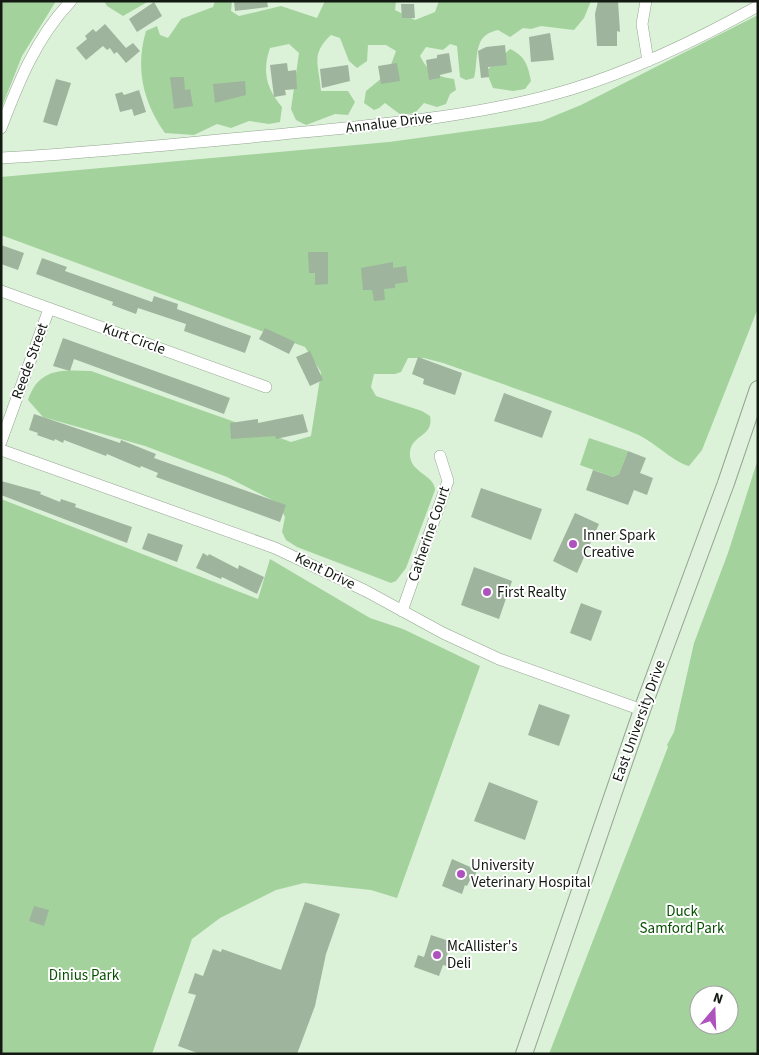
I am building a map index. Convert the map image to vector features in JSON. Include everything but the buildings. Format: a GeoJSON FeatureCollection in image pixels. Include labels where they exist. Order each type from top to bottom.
{"type":"FeatureCollection","features":[{"type":"Feature","properties":{"kind":"main road","name":"East University Drive"},"geometry":{"type":"LineString","coordinates":[[524,1054],[642,710],[726,483],[758,389]]}},
{"type":"Feature","properties":{"kind":"street"},"geometry":{"type":"LineString","coordinates":[[1,128],[19,80],[35,46],[57,16],[71,1]]}},
{"type":"Feature","properties":{"kind":"street"},"geometry":{"type":"LineString","coordinates":[[646,1],[642,24],[648,62]]}},
{"type":"Feature","properties":{"kind":"street","name":"Annalue Drive"},"geometry":{"type":"LineString","coordinates":[[1,158],[56,155],[427,119],[500,106],[572,89],[648,62],[758,6]]}},
{"type":"Feature","properties":{"kind":"street","name":"Kurt Circle"},"geometry":{"type":"LineString","coordinates":[[1,291],[266,387]]}},
{"type":"Feature","properties":{"kind":"street","name":"Reede Street"},"geometry":{"type":"LineString","coordinates":[[1,442],[49,309]]}},
{"type":"Feature","properties":{"kind":"street","name":"Kent Drive"},"geometry":{"type":"LineString","coordinates":[[1,450],[275,548],[366,591],[499,659],[642,710]]}},
{"type":"Feature","properties":{"kind":"street","name":"Catherine Court"},"geometry":{"type":"LineString","coordinates":[[402,611],[448,481],[440,456]]}},
{"type":"Feature","properties":{"kind":"green space"},"geometry":{"type":"Polygon","coordinates":[[[1,1],[56,1],[22,56],[1,109],[1,1]]]}},
{"type":"Feature","properties":{"kind":"green space"},"geometry":{"type":"Polygon","coordinates":[[[104,1],[149,1],[123,16],[107,6],[104,1]]]}},
{"type":"Feature","properties":{"kind":"green space"},"geometry":{"type":"Polygon","coordinates":[[[215,1],[232,1],[231,11],[239,16],[281,6],[317,18],[325,1],[396,1],[395,10],[415,20],[435,12],[439,1],[591,1],[584,18],[574,30],[541,26],[531,29],[523,28],[510,37],[498,30],[490,33],[480,42],[474,78],[466,80],[460,77],[457,46],[450,44],[443,50],[426,47],[420,56],[426,66],[438,75],[454,79],[456,90],[450,94],[446,104],[437,107],[424,103],[415,113],[401,115],[385,103],[374,110],[364,103],[366,91],[388,73],[396,51],[386,45],[368,45],[367,61],[357,68],[349,61],[340,38],[331,35],[324,42],[318,54],[321,91],[348,91],[355,102],[348,115],[335,114],[306,125],[296,120],[291,109],[299,53],[289,44],[270,48],[266,64],[269,86],[282,107],[280,122],[269,124],[249,121],[231,128],[217,124],[194,135],[165,133],[151,109],[143,84],[141,58],[146,31],[157,26],[160,35],[168,38],[181,19],[213,7],[215,1]]]}},
{"type":"Feature","properties":{"kind":"green space"},"geometry":{"type":"Polygon","coordinates":[[[758,15],[758,308],[702,450],[689,466],[675,460],[641,436],[611,423],[443,363],[424,358],[408,358],[401,372],[395,374],[374,374],[371,387],[376,396],[422,411],[430,416],[429,428],[412,446],[410,459],[417,469],[431,480],[435,490],[406,568],[396,581],[391,583],[297,547],[286,540],[282,532],[285,517],[278,503],[227,477],[145,446],[43,417],[28,400],[33,389],[45,376],[71,370],[91,371],[291,442],[311,436],[321,372],[305,347],[1,235],[1,177],[389,142],[542,121],[581,105],[758,15]]]}},
{"type":"Feature","properties":{"kind":"green space"},"geometry":{"type":"Polygon","coordinates":[[[510,49],[522,58],[527,66],[531,81],[525,89],[513,91],[493,88],[486,71],[510,49]]]}},
{"type":"Feature","properties":{"kind":"green space"},"geometry":{"type":"Polygon","coordinates":[[[589,438],[628,451],[619,474],[613,477],[580,465],[589,438]]]}},
{"type":"Feature","properties":{"kind":"green space","name":"Duck Samford Park"},"geometry":{"type":"Polygon","coordinates":[[[758,459],[758,1054],[549,1054],[668,747],[667,745],[674,732],[694,643],[728,553],[758,459]]]}},
{"type":"Feature","properties":{"kind":"green space","name":"Dinius Park"},"geometry":{"type":"Polygon","coordinates":[[[1,499],[258,599],[270,559],[370,618],[403,629],[480,666],[397,898],[371,890],[304,883],[276,890],[220,918],[192,939],[152,1054],[1,1054],[1,499]]]}},
{"type":"Feature","properties":{"kind":"place","name":"Inner Spark Creative"},"geometry":{"type":"Point","coordinates":[573,544]}},
{"type":"Feature","properties":{"kind":"place","name":"First Realty"},"geometry":{"type":"Point","coordinates":[487,592]}},
{"type":"Feature","properties":{"kind":"place","name":"University Veterinary Hospital"},"geometry":{"type":"Point","coordinates":[461,874]}},
{"type":"Feature","properties":{"kind":"place","name":"McAllister's Deli"},"geometry":{"type":"Point","coordinates":[437,955]}}]}
